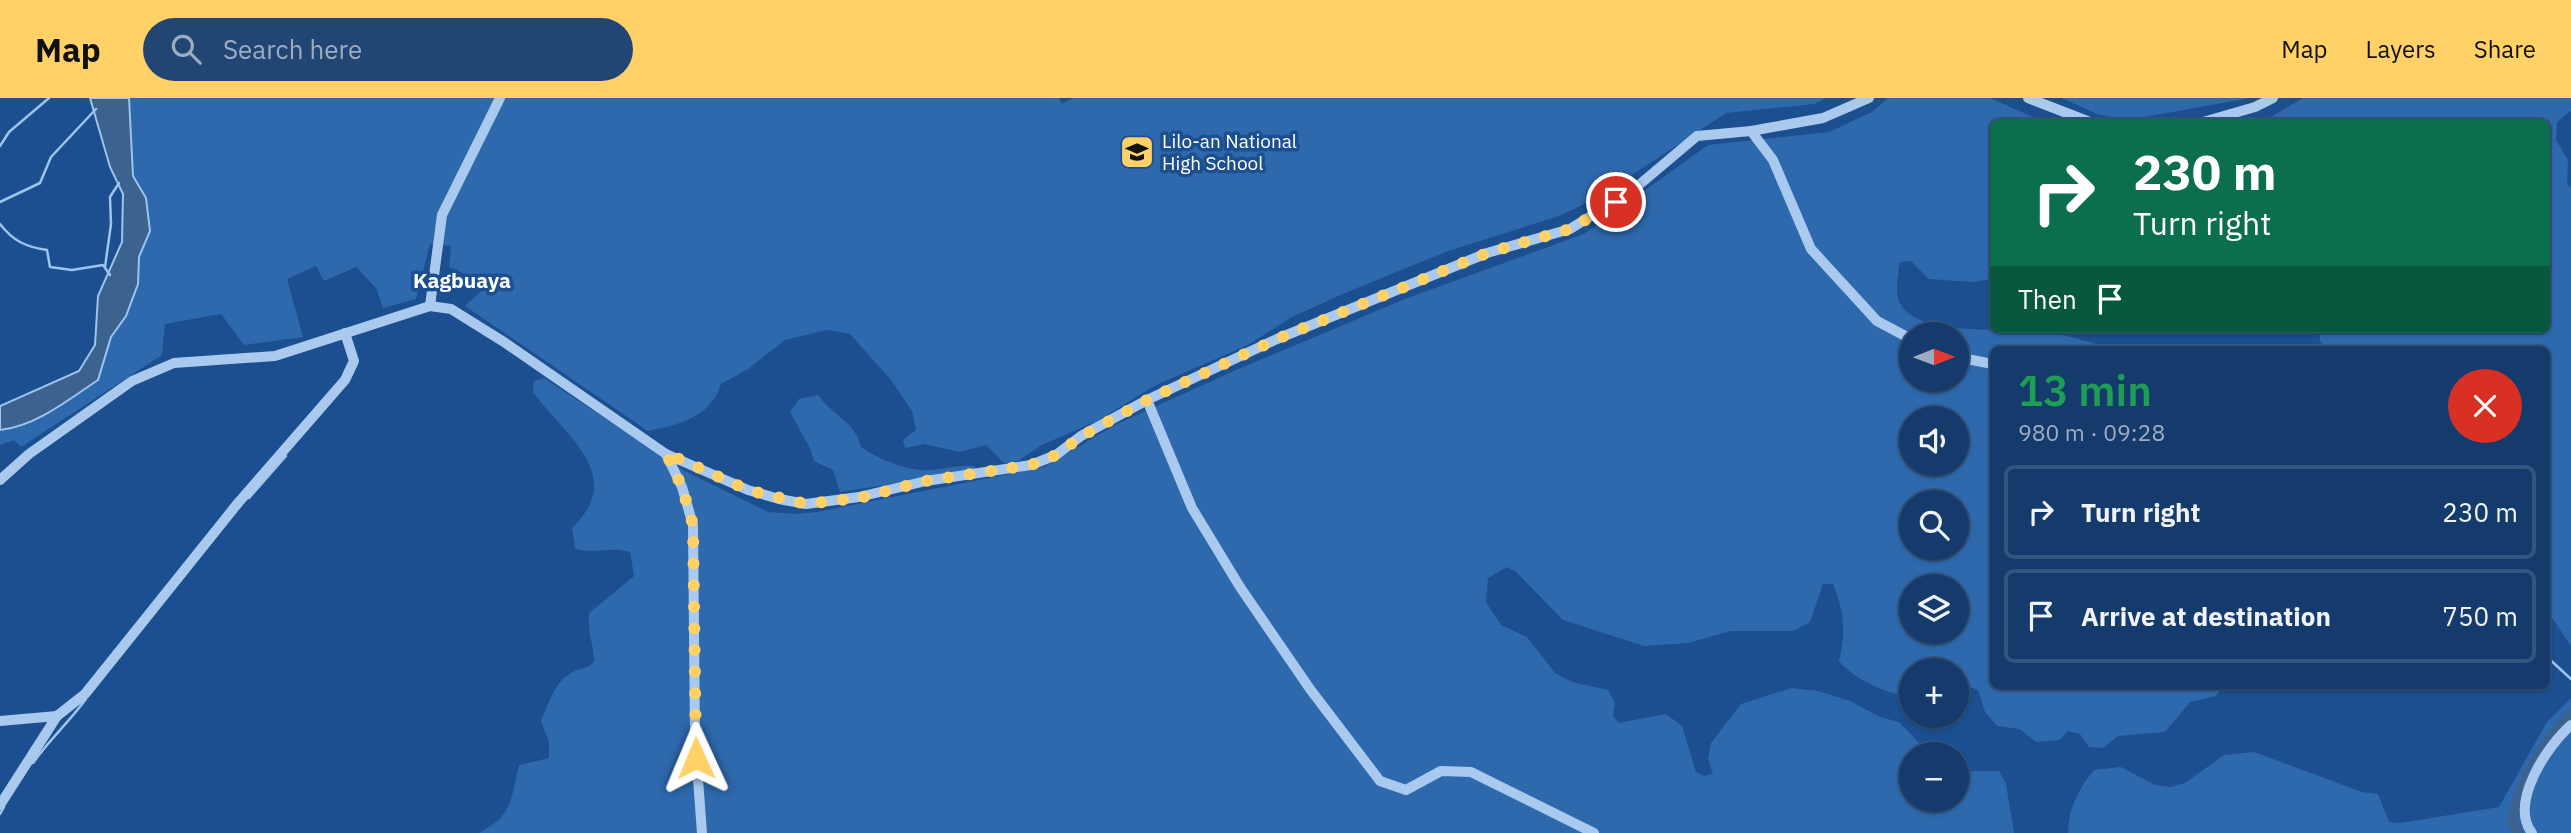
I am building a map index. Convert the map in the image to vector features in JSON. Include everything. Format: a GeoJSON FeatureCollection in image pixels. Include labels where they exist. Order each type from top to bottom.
{"type":"FeatureCollection","features":[{"type":"Feature","properties":{"kind":"street"},"geometry":{"type":"LineString","coordinates":[[430,306],[442,215],[500,98]]}},
{"type":"Feature","properties":{"kind":"street"},"geometry":{"type":"LineString","coordinates":[[0,480],[29,454],[132,381],[174,363],[275,356],[430,306],[451,309],[504,342],[666,453],[748,490],[806,504],[859,498],[926,481],[1031,465],[1056,455],[1082,436],[1147,400],[1277,339],[1487,253],[1570,229],[1633,190],[1697,136],[1751,131],[1823,118],[1869,98]]}},
{"type":"Feature","properties":{"kind":"street"},"geometry":{"type":"LineString","coordinates":[[2028,98],[2082,119]]}},
{"type":"Feature","properties":{"kind":"street"},"geometry":{"type":"LineString","coordinates":[[2213,119],[2255,107],[2273,98]]}},
{"type":"Feature","properties":{"kind":"street"},"geometry":{"type":"LineString","coordinates":[[1751,131],[1773,160],[1811,249],[1877,321],[1899,333]]}},
{"type":"Feature","properties":{"kind":"street"},"geometry":{"type":"LineString","coordinates":[[0,805],[57,716],[85,694],[238,503],[345,380],[354,361],[345,333]]}},
{"type":"Feature","properties":{"kind":"street"},"geometry":{"type":"LineString","coordinates":[[1969,359],[1990,363]]}},
{"type":"Feature","properties":{"kind":"street"},"geometry":{"type":"LineString","coordinates":[[1147,400],[1192,508],[1240,587],[1310,689],[1380,781],[1406,790],[1441,771],[1471,772],[1594,833]]}},
{"type":"Feature","properties":{"kind":"street"},"geometry":{"type":"LineString","coordinates":[[666,453],[682,487],[693,525],[695,738],[702,833]]}},
{"type":"Feature","properties":{"kind":"street"},"geometry":{"type":"LineString","coordinates":[[0,721],[57,716]]}},
{"type":"Feature","properties":{"kind":"street"},"geometry":{"type":"LineString","coordinates":[[2532,833],[2526,824],[2525,802],[2537,772],[2560,735],[2571,725]]}},
{"type":"Feature","properties":{"kind":"shaded area"},"geometry":{"type":"Polygon","coordinates":[[[90,98],[129,98],[133,176],[146,198],[150,231],[139,257],[138,284],[126,316],[111,337],[98,380],[39,418],[0,430],[0,406],[79,371],[95,345],[98,296],[122,242],[123,194],[110,167],[90,98]]]}},
{"type":"Feature","properties":{"kind":"shaded area"},"geometry":{"type":"Polygon","coordinates":[[[129,98],[1059,98],[1062,104],[1073,98],[1826,98],[1814,104],[1726,113],[1597,198],[1559,216],[1448,251],[1292,317],[1248,345],[1156,385],[1097,421],[1042,445],[1018,461],[1004,463],[986,445],[960,452],[924,444],[905,448],[903,440],[916,430],[912,411],[891,380],[850,334],[827,330],[785,340],[748,369],[721,384],[709,405],[692,418],[648,431],[465,306],[480,292],[476,279],[449,267],[451,246],[430,244],[416,299],[383,308],[376,288],[356,267],[324,281],[316,266],[287,279],[303,337],[244,345],[221,314],[165,324],[162,355],[21,447],[14,440],[0,445],[0,430],[39,418],[98,380],[111,337],[126,316],[138,284],[139,257],[150,230],[146,198],[133,176],[129,98]]]}},
{"type":"Feature","properties":{"kind":"shaded area"},"geometry":{"type":"Polygon","coordinates":[[[1888,98],[1990,98],[2037,119],[1990,119],[1990,279],[1972,282],[1929,279],[1911,261],[1900,262],[1897,284],[1901,305],[1912,315],[1928,322],[1899,322],[1899,392],[1969,392],[1969,329],[1990,330],[1990,333],[2056,333],[2103,346],[1990,346],[1990,689],[2221,689],[2216,696],[2190,702],[2165,732],[2118,736],[2103,748],[2089,747],[2080,734],[2068,731],[2059,740],[2036,742],[2020,729],[1997,726],[1985,712],[1978,690],[1969,687],[1969,658],[1899,658],[1899,694],[1862,680],[1846,668],[1839,661],[1843,622],[1833,584],[1823,584],[1810,622],[1793,631],[1731,631],[1688,643],[1644,646],[1563,620],[1516,572],[1507,567],[1488,578],[1486,602],[1501,625],[1527,637],[1555,673],[1572,682],[1608,690],[1615,703],[1613,716],[1619,723],[1666,714],[1682,726],[1696,772],[1704,776],[1713,774],[1708,759],[1711,743],[1741,704],[1791,688],[1818,691],[1850,701],[1880,717],[1899,722],[1899,728],[1905,728],[1918,742],[1899,742],[1899,812],[1969,812],[1969,771],[1999,771],[2006,784],[2014,833],[479,833],[505,812],[512,797],[519,765],[549,758],[549,742],[541,721],[550,699],[562,680],[594,662],[589,613],[634,576],[630,552],[575,549],[572,528],[587,509],[594,491],[593,474],[586,457],[533,392],[534,381],[544,378],[685,471],[768,512],[817,512],[1044,467],[1117,424],[1236,370],[1405,299],[1584,234],[1708,145],[1829,132],[1872,112],[1888,98]]]}},
{"type":"Feature","properties":{"kind":"shaded area"},"geometry":{"type":"Polygon","coordinates":[[[2062,98],[2250,98],[2134,119],[2097,114],[2062,98]]]}},
{"type":"Feature","properties":{"kind":"shaded area"},"geometry":{"type":"Polygon","coordinates":[[[2303,98],[2571,98],[2571,111],[2557,122],[2556,140],[2568,160],[2567,184],[2571,188],[2571,646],[2550,615],[2550,346],[2325,346],[2320,341],[2319,333],[2550,333],[2550,119],[2265,119],[2303,98]]]}},
{"type":"Feature","properties":{"kind":"shaded area"},"geometry":{"type":"Polygon","coordinates":[[[818,395],[854,431],[861,447],[876,456],[913,469],[975,466],[976,471],[840,492],[833,470],[814,461],[810,448],[790,412],[799,399],[818,395]]]}},
{"type":"Feature","properties":{"kind":"shaded area"},"geometry":{"type":"Polygon","coordinates":[[[2571,698],[2571,833],[2068,833],[2075,799],[2094,770],[2121,767],[2155,785],[2170,787],[2185,783],[2224,755],[2254,752],[2362,792],[2378,794],[2389,822],[2400,823],[2499,807],[2547,722],[2571,698]]]}},
{"type":"Feature","properties":{"kind":"waterway"},"geometry":{"type":"LineString","coordinates":[[0,146],[9,132],[49,98]]}},
{"type":"Feature","properties":{"kind":"waterway"},"geometry":{"type":"LineString","coordinates":[[0,202],[40,183],[51,157],[96,109]]}},
{"type":"Feature","properties":{"kind":"waterway"},"geometry":{"type":"LineString","coordinates":[[105,267],[111,224],[110,197],[119,183]]}},
{"type":"Feature","properties":{"kind":"waterway"},"geometry":{"type":"LineString","coordinates":[[0,224],[20,242],[47,250],[50,267],[72,270],[103,265],[110,275]]}},
{"type":"Feature","properties":{"kind":"waterway"},"geometry":{"type":"LineString","coordinates":[[249,498],[286,456]]}},
{"type":"Feature","properties":{"kind":"waterway"},"geometry":{"type":"LineString","coordinates":[[2550,660],[2571,679]]}},
{"type":"Feature","properties":{"kind":"waterway"},"geometry":{"type":"LineString","coordinates":[[33,763],[86,699]]}},
{"type":"Feature","properties":{"kind":"waterway"},"geometry":{"type":"LineString","coordinates":[[2519,833],[2512,821],[2527,777],[2542,750],[2571,713]]}},
{"type":"Feature","properties":{"kind":"waterway"},"geometry":{"type":"LineString","coordinates":[[0,814],[4,807]]}},
{"type":"Feature","properties":{"kind":"place","name":"Lilo-an National High School"},"geometry":{"type":"Point","coordinates":[1137,152]}},
{"type":"Feature","properties":{"kind":"district","name":"Kagbuaya"},"geometry":{"type":"Point","coordinates":[462,280]}},
{"type":"Feature","properties":{"kind":"route"},"geometry":{"type":"LineString","coordinates":[[696,758],[697,633],[693,525],[682,487],[666,453],[748,490],[806,504],[859,498],[926,481],[1031,465],[1056,455],[1082,436],[1147,400],[1204,376],[1277,339],[1487,253],[1570,229],[1616,202]]}}]}
